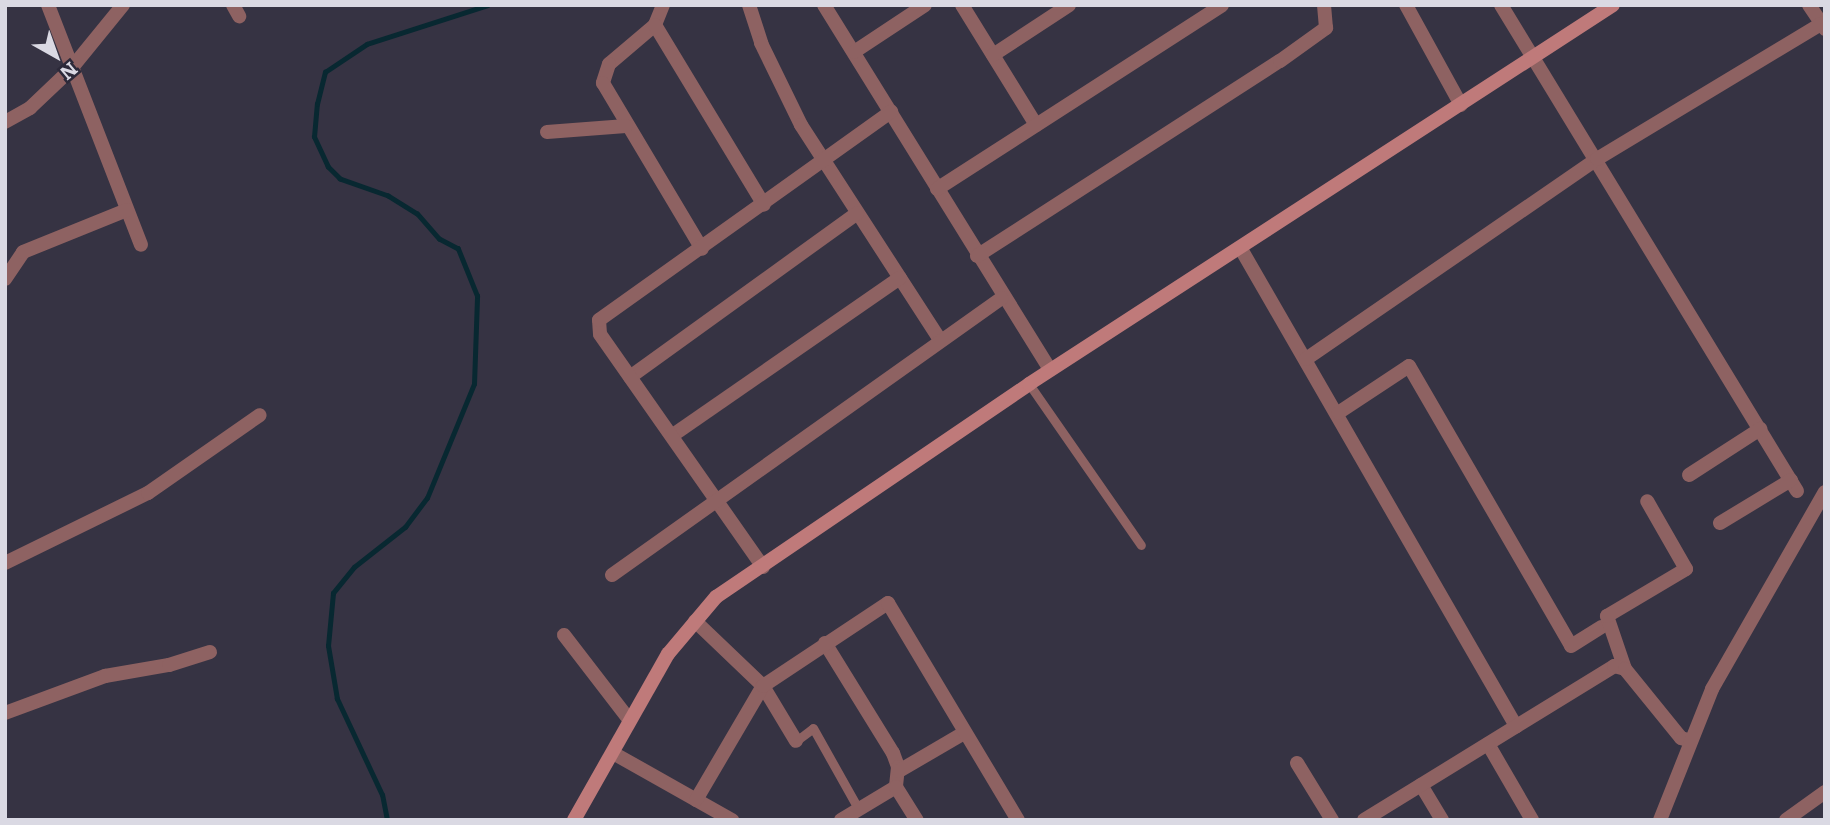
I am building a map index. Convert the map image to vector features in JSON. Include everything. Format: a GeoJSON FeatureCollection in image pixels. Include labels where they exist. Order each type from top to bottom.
{"type":"FeatureCollection","features":[{"type":"Feature","properties":{"kind":"main road"},"geometry":{"type":"LineString","coordinates":[[574,820],[613,753],[628,718],[695,621],[716,597],[1050,370],[1241,249],[1613,5]]}},
{"type":"Feature","properties":{"kind":"street"},"geometry":{"type":"LineString","coordinates":[[48,5],[70,70],[141,245]]}},
{"type":"Feature","properties":{"kind":"street"},"geometry":{"type":"LineString","coordinates":[[5,122],[30,108],[70,70],[123,5]]}},
{"type":"Feature","properties":{"kind":"street"},"geometry":{"type":"LineString","coordinates":[[663,5],[655,25],[604,74],[608,96],[702,249]]}},
{"type":"Feature","properties":{"kind":"street"},"geometry":{"type":"LineString","coordinates":[[749,5],[779,82],[824,161],[941,341]]}},
{"type":"Feature","properties":{"kind":"street"},"geometry":{"type":"LineString","coordinates":[[824,5],[1002,298],[1050,370]]}},
{"type":"Feature","properties":{"kind":"street"},"geometry":{"type":"LineString","coordinates":[[854,52],[925,5]]}},
{"type":"Feature","properties":{"kind":"street"},"geometry":{"type":"LineString","coordinates":[[962,5],[1036,125]]}},
{"type":"Feature","properties":{"kind":"street"},"geometry":{"type":"LineString","coordinates":[[993,55],[1069,5]]}},
{"type":"Feature","properties":{"kind":"street"},"geometry":{"type":"LineString","coordinates":[[937,189],[1222,5]]}},
{"type":"Feature","properties":{"kind":"street"},"geometry":{"type":"LineString","coordinates":[[1406,5],[1461,105]]}},
{"type":"Feature","properties":{"kind":"street"},"geometry":{"type":"LineString","coordinates":[[1501,5],[1794,486],[1720,523]]}},
{"type":"Feature","properties":{"kind":"street"},"geometry":{"type":"LineString","coordinates":[[1306,359],[1597,159],[1823,26],[1809,5]]}},
{"type":"Feature","properties":{"kind":"street"},"geometry":{"type":"LineString","coordinates":[[977,256],[1299,48],[1326,28],[1325,6]]}},
{"type":"Feature","properties":{"kind":"street"},"geometry":{"type":"LineString","coordinates":[[655,25],[764,205]]}},
{"type":"Feature","properties":{"kind":"street"},"geometry":{"type":"LineString","coordinates":[[763,567],[600,334],[599,320],[891,112]]}},
{"type":"Feature","properties":{"kind":"street"},"geometry":{"type":"LineString","coordinates":[[547,132],[626,126]]}},
{"type":"Feature","properties":{"kind":"street"},"geometry":{"type":"LineString","coordinates":[[5,279],[23,252],[127,210]]}},
{"type":"Feature","properties":{"kind":"street"},"geometry":{"type":"LineString","coordinates":[[630,377],[857,213]]}},
{"type":"Feature","properties":{"kind":"street"},"geometry":{"type":"LineString","coordinates":[[1241,249],[1338,413],[1516,726]]}},
{"type":"Feature","properties":{"kind":"street"},"geometry":{"type":"LineString","coordinates":[[673,435],[900,278]]}},
{"type":"Feature","properties":{"kind":"street"},"geometry":{"type":"LineString","coordinates":[[612,575],[1002,298]]}},
{"type":"Feature","properties":{"kind":"street"},"geometry":{"type":"LineString","coordinates":[[1338,413],[1409,366],[1571,646],[1602,627]]}},
{"type":"Feature","properties":{"kind":"street"},"geometry":{"type":"LineString","coordinates":[[5,563],[148,493],[260,415]]}},
{"type":"Feature","properties":{"kind":"street"},"geometry":{"type":"LineString","coordinates":[[1689,475],[1760,429]]}},
{"type":"Feature","properties":{"kind":"street"},"geometry":{"type":"LineString","coordinates":[[1660,820],[1712,689],[1825,492]]}},
{"type":"Feature","properties":{"kind":"street"},"geometry":{"type":"LineString","coordinates":[[1647,501],[1686,569],[1607,616],[1625,669],[1681,738],[1692,741]]}},
{"type":"Feature","properties":{"kind":"street"},"geometry":{"type":"LineString","coordinates":[[696,800],[763,687],[883,604],[891,605],[964,733],[1018,820]]}},
{"type":"Feature","properties":{"kind":"street"},"geometry":{"type":"LineString","coordinates":[[695,621],[763,687],[796,741]]}},
{"type":"Feature","properties":{"kind":"street"},"geometry":{"type":"LineString","coordinates":[[564,635],[628,718]]}},
{"type":"Feature","properties":{"kind":"street"},"geometry":{"type":"LineString","coordinates":[[825,643],[883,734],[899,771],[896,787],[917,820]]}},
{"type":"Feature","properties":{"kind":"street"},"geometry":{"type":"LineString","coordinates":[[5,713],[105,676],[169,665],[210,652]]}},
{"type":"Feature","properties":{"kind":"street"},"geometry":{"type":"LineString","coordinates":[[1364,820],[1602,671],[1625,669]]}},
{"type":"Feature","properties":{"kind":"street"},"geometry":{"type":"LineString","coordinates":[[899,771],[964,733]]}},
{"type":"Feature","properties":{"kind":"street"},"geometry":{"type":"LineString","coordinates":[[1488,744],[1532,820]]}},
{"type":"Feature","properties":{"kind":"street"},"geometry":{"type":"LineString","coordinates":[[613,753],[732,820]]}},
{"type":"Feature","properties":{"kind":"street"},"geometry":{"type":"LineString","coordinates":[[1297,763],[1332,820]]}},
{"type":"Feature","properties":{"kind":"street"},"geometry":{"type":"LineString","coordinates":[[1421,785],[1442,820]]}},
{"type":"Feature","properties":{"kind":"street"},"geometry":{"type":"LineString","coordinates":[[841,820],[896,787]]}},
{"type":"Feature","properties":{"kind":"street"},"geometry":{"type":"LineString","coordinates":[[1786,820],[1825,792]]}},
{"type":"Feature","properties":{"kind":"lane"},"geometry":{"type":"LineString","coordinates":[[1029,384],[1140,545]]}},
{"type":"Feature","properties":{"kind":"lane"},"geometry":{"type":"LineString","coordinates":[[796,741],[813,728],[859,810]]}},
{"type":"Feature","properties":{"kind":"waterway"},"geometry":{"type":"LineString","coordinates":[[387,820],[382,795],[337,699],[328,646],[333,593],[354,567],[405,527],[427,498],[474,384],[477,296],[458,249],[439,239],[417,214],[388,196],[340,179],[328,167],[314,137],[317,104],[325,72],[367,44],[488,5]]}}]}
